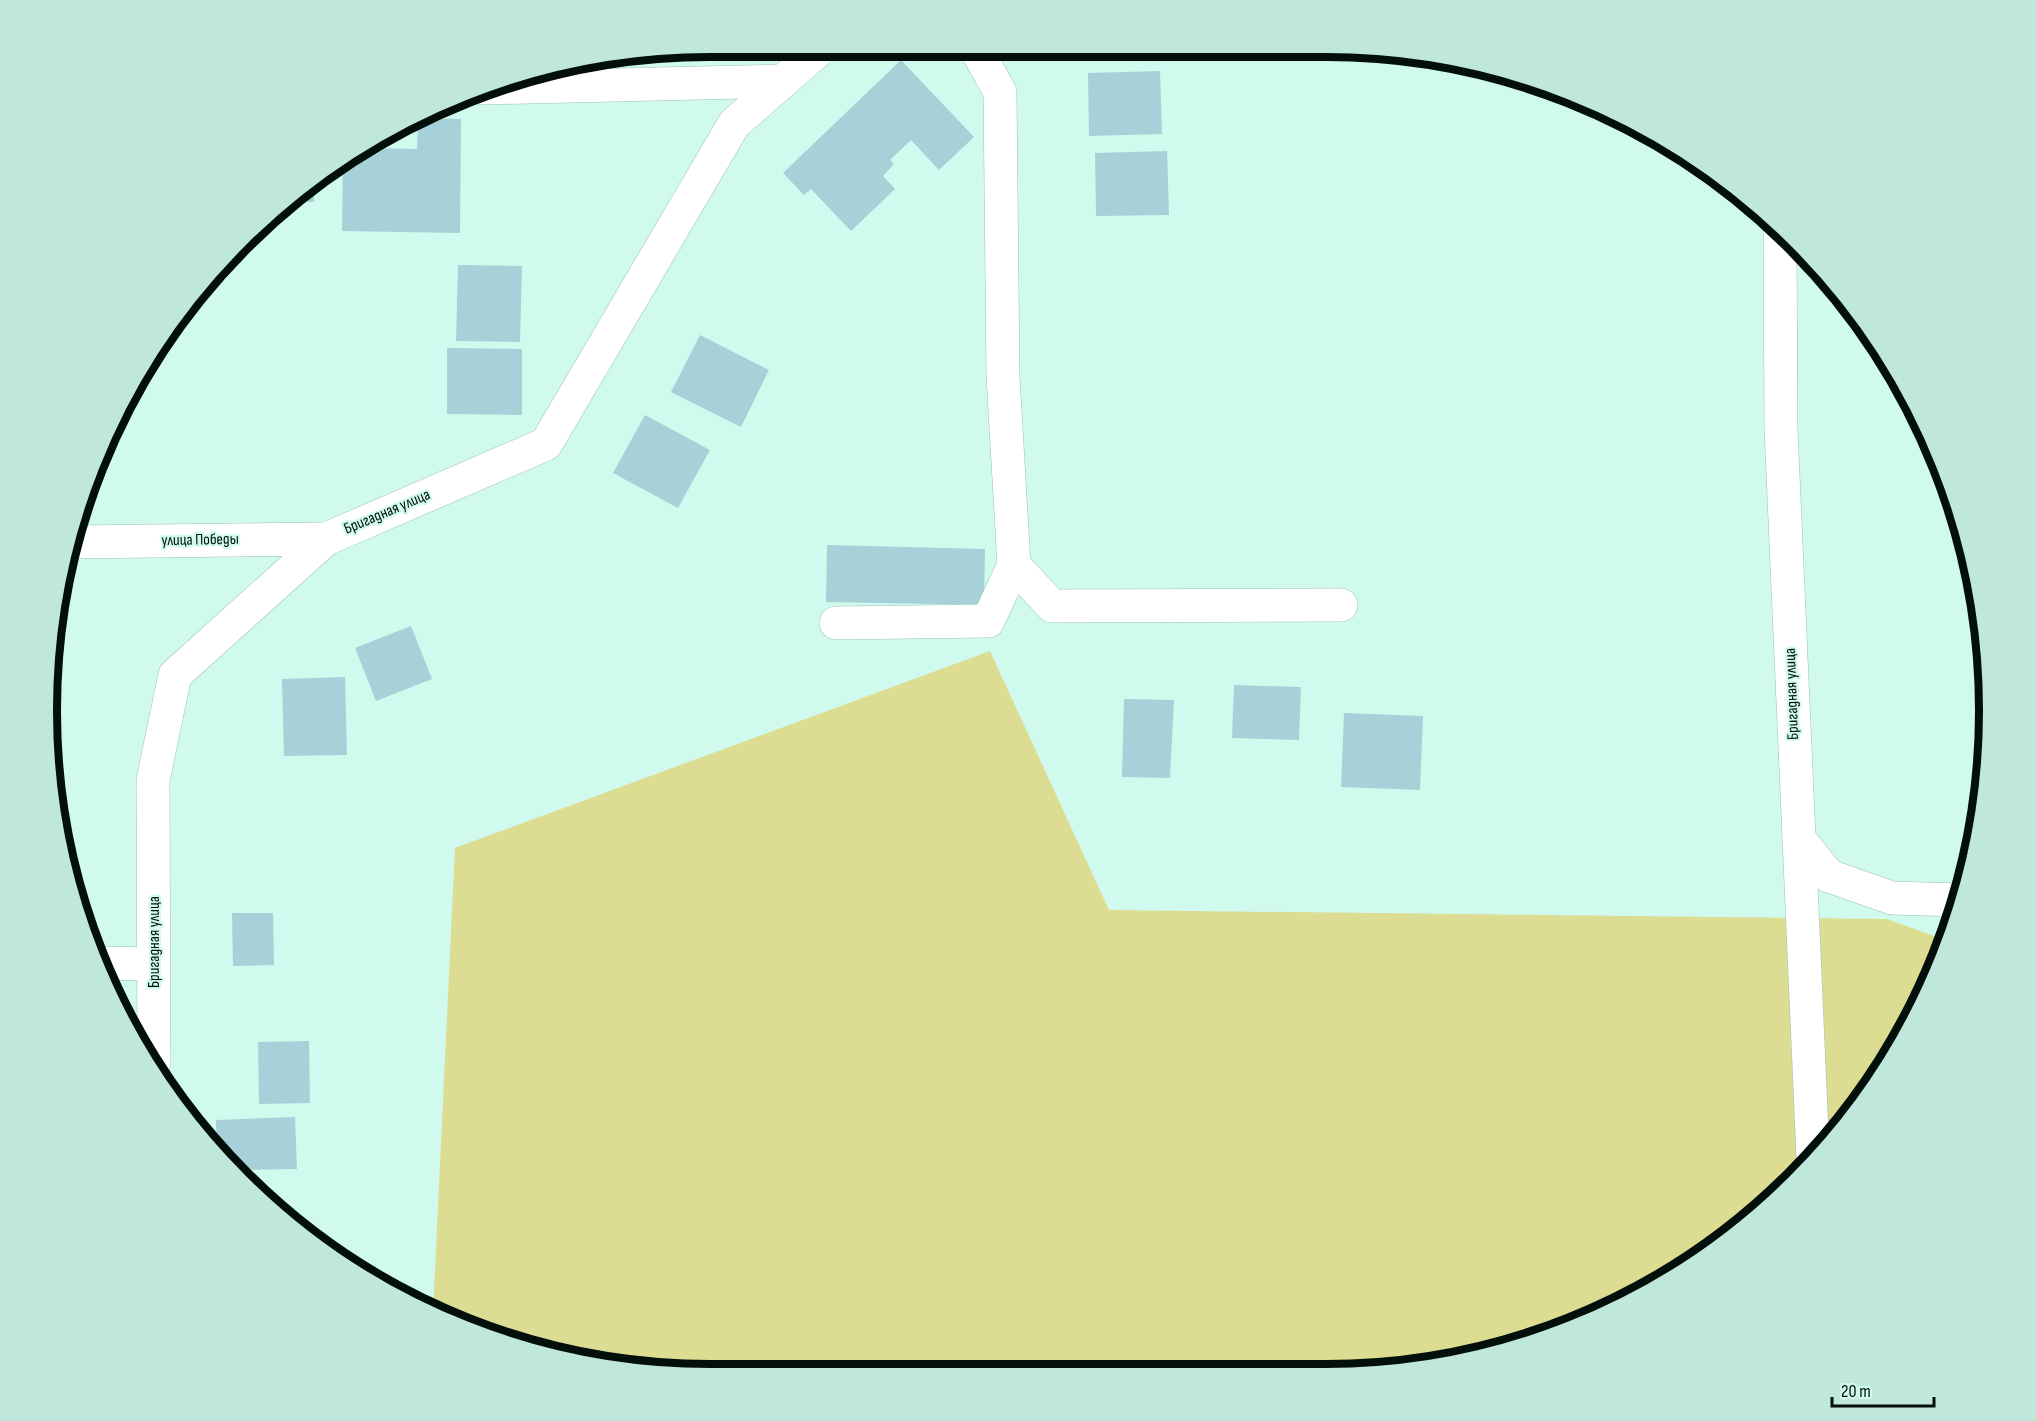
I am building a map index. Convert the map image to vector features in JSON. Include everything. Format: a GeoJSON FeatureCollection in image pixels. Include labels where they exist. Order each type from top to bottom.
{"type":"FeatureCollection","features":[{"type":"Feature","properties":{"kind":"street","name":"Бригадная улица"},"geometry":{"type":"LineString","coordinates":[[154,1052],[153,780],[175,675],[326,538],[546,444],[734,124],[810,57]]}},
{"type":"Feature","properties":{"kind":"street"},"geometry":{"type":"LineString","coordinates":[[836,623],[988,621],[1014,564],[1003,376],[1000,92],[981,57]]}},
{"type":"Feature","properties":{"kind":"street"},"geometry":{"type":"LineString","coordinates":[[515,87],[783,81]]}},
{"type":"Feature","properties":{"kind":"street","name":"Бригадная улица"},"geometry":{"type":"LineString","coordinates":[[1780,241],[1781,429],[1812,1147]]}},
{"type":"Feature","properties":{"kind":"street","name":"улица Победы"},"geometry":{"type":"LineString","coordinates":[[79,542],[326,538]]}},
{"type":"Feature","properties":{"kind":"street"},"geometry":{"type":"LineString","coordinates":[[1014,564],[1052,606],[1341,605]]}},
{"type":"Feature","properties":{"kind":"street"},"geometry":{"type":"LineString","coordinates":[[1799,839],[1829,876],[1892,898],[1951,900]]}},
{"type":"Feature","properties":{"kind":"street"},"geometry":{"type":"LineString","coordinates":[[108,963],[154,964]]}},
{"type":"Feature","properties":{"kind":"shaded area"},"geometry":{"type":"Polygon","coordinates":[[[990,651],[1109,910],[1887,919],[1938,937],[1912,1000],[1869,1074],[1817,1141],[1788,1173],[1723,1229],[1689,1254],[1615,1297],[1536,1329],[1495,1342],[1453,1351],[1368,1363],[668,1363],[625,1358],[541,1342],[500,1329],[433,1302],[455,848],[990,651]]]}},
{"type":"Feature","properties":{"kind":"building"},"geometry":{"type":"Polygon","coordinates":[[[901,60],[974,137],[939,170],[911,140],[890,160],[894,164],[883,176],[895,189],[851,231],[811,189],[804,195],[783,173],[901,60]]]}},
{"type":"Feature","properties":{"kind":"building"},"geometry":{"type":"Polygon","coordinates":[[[1160,71],[1162,134],[1089,136],[1088,73],[1160,71]]]}},
{"type":"Feature","properties":{"kind":"building"},"geometry":{"type":"Polygon","coordinates":[[[434,118],[461,119],[460,233],[342,231],[343,170],[378,148],[417,149],[418,126],[434,118]]]}},
{"type":"Feature","properties":{"kind":"building"},"geometry":{"type":"Polygon","coordinates":[[[1167,151],[1169,215],[1096,216],[1095,153],[1167,151]]]}},
{"type":"Feature","properties":{"kind":"building"},"geometry":{"type":"Polygon","coordinates":[[[314,191],[314,202],[302,201],[314,191]]]}},
{"type":"Feature","properties":{"kind":"building"},"geometry":{"type":"Polygon","coordinates":[[[458,265],[522,266],[520,342],[456,341],[458,265]]]}},
{"type":"Feature","properties":{"kind":"building"},"geometry":{"type":"Polygon","coordinates":[[[700,335],[769,370],[741,427],[671,392],[700,335]]]}},
{"type":"Feature","properties":{"kind":"building"},"geometry":{"type":"Polygon","coordinates":[[[447,348],[522,349],[522,415],[447,414],[447,348]]]}},
{"type":"Feature","properties":{"kind":"building"},"geometry":{"type":"Polygon","coordinates":[[[645,415],[710,450],[678,508],[613,473],[645,415]]]}},
{"type":"Feature","properties":{"kind":"building"},"geometry":{"type":"Polygon","coordinates":[[[827,545],[985,549],[984,605],[826,602],[827,545]]]}},
{"type":"Feature","properties":{"kind":"building"},"geometry":{"type":"Polygon","coordinates":[[[411,626],[432,679],[376,701],[355,648],[411,626]]]}},
{"type":"Feature","properties":{"kind":"building"},"geometry":{"type":"Polygon","coordinates":[[[345,677],[347,755],[284,756],[282,679],[345,677]]]}},
{"type":"Feature","properties":{"kind":"building"},"geometry":{"type":"Polygon","coordinates":[[[1234,685],[1301,687],[1299,740],[1232,738],[1234,685]]]}},
{"type":"Feature","properties":{"kind":"building"},"geometry":{"type":"Polygon","coordinates":[[[1124,699],[1174,700],[1170,778],[1122,777],[1124,699]]]}},
{"type":"Feature","properties":{"kind":"building"},"geometry":{"type":"Polygon","coordinates":[[[1344,713],[1423,716],[1420,790],[1341,787],[1344,713]]]}},
{"type":"Feature","properties":{"kind":"building"},"geometry":{"type":"Polygon","coordinates":[[[232,913],[273,913],[274,965],[233,966],[232,913]]]}},
{"type":"Feature","properties":{"kind":"building"},"geometry":{"type":"Polygon","coordinates":[[[309,1041],[310,1103],[259,1104],[258,1042],[309,1041]]]}},
{"type":"Feature","properties":{"kind":"building"},"geometry":{"type":"Polygon","coordinates":[[[295,1117],[297,1169],[245,1170],[217,1138],[216,1120],[295,1117]]]}}]}
